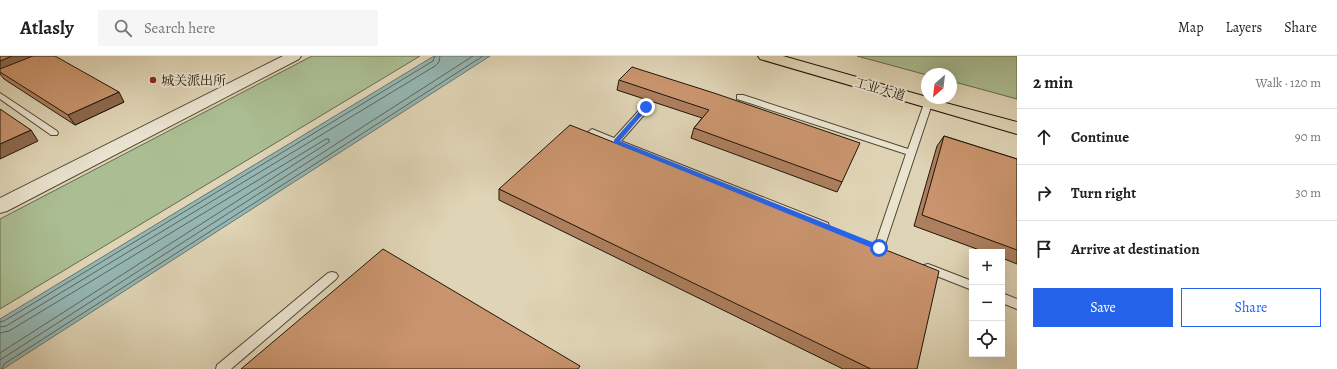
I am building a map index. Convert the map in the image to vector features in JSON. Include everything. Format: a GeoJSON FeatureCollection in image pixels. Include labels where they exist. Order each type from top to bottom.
{"type":"FeatureCollection","features":[{"type":"Feature","properties":{"kind":"main road","name":"工业大道"},"geometry":{"type":"LineString","coordinates":[[766,56],[921,95]]}},
{"type":"Feature","properties":{"kind":"main road"},"geometry":{"type":"LineString","coordinates":[[795,56],[921,95]]}},
{"type":"Feature","properties":{"kind":"main road","name":"工业大道"},"geometry":{"type":"LineString","coordinates":[[949,104],[1017,128]]}},
{"type":"Feature","properties":{"kind":"main road"},"geometry":{"type":"LineString","coordinates":[[956,104],[1017,119]]}},
{"type":"Feature","properties":{"kind":"street"},"geometry":{"type":"LineString","coordinates":[[0,206],[294,56]]}},
{"type":"Feature","properties":{"kind":"lane"},"geometry":{"type":"LineString","coordinates":[[0,95],[54,133]]}},
{"type":"Feature","properties":{"kind":"lane"},"geometry":{"type":"LineString","coordinates":[[740,97],[912,153]]}},
{"type":"Feature","properties":{"kind":"lane"},"geometry":{"type":"LineString","coordinates":[[879,248],[930,104]]}},
{"type":"Feature","properties":{"kind":"lane"},"geometry":{"type":"LineString","coordinates":[[616,142],[646,107]]}},
{"type":"Feature","properties":{"kind":"lane"},"geometry":{"type":"LineString","coordinates":[[592,132],[836,230]]}},
{"type":"Feature","properties":{"kind":"lane"},"geometry":{"type":"LineString","coordinates":[[922,265],[970,285]]}},
{"type":"Feature","properties":{"kind":"lane"},"geometry":{"type":"LineString","coordinates":[[222,369],[332,276]]}},
{"type":"Feature","properties":{"kind":"lane"},"geometry":{"type":"LineString","coordinates":[[1005,299],[1017,304]]}},
{"type":"Feature","properties":{"kind":"green space"},"geometry":{"type":"Polygon","coordinates":[[[312,56],[420,56],[0,309],[0,219],[312,56]]]}},
{"type":"Feature","properties":{"kind":"green space"},"geometry":{"type":"Polygon","coordinates":[[[857,56],[1017,56],[1017,99],[957,83],[957,68],[921,68],[921,73],[857,56]]]}},
{"type":"Feature","properties":{"kind":"water"},"geometry":{"type":"Polygon","coordinates":[[[434,56],[490,56],[3,369],[0,369],[0,319],[434,56]]]}},
{"type":"Feature","properties":{"kind":"building"},"geometry":{"type":"Polygon","coordinates":[[[0,56],[12,56],[0,61],[0,56]]]}},
{"type":"Feature","properties":{"kind":"building"},"geometry":{"type":"Polygon","coordinates":[[[33,56],[55,56],[119,92],[68,115],[0,72],[0,69],[33,56]]]}},
{"type":"Feature","properties":{"kind":"building"},"geometry":{"type":"Polygon","coordinates":[[[632,67],[714,93],[860,143],[842,182],[694,128],[709,110],[619,80],[632,67]]]}},
{"type":"Feature","properties":{"kind":"building"},"geometry":{"type":"Polygon","coordinates":[[[0,109],[31,130],[0,144],[0,109]]]}},
{"type":"Feature","properties":{"kind":"building"},"geometry":{"type":"Polygon","coordinates":[[[570,125],[939,271],[917,369],[871,369],[499,189],[570,125]]]}},
{"type":"Feature","properties":{"kind":"building"},"geometry":{"type":"Polygon","coordinates":[[[944,136],[1017,159],[1017,250],[922,215],[944,136]]]}},
{"type":"Feature","properties":{"kind":"building"},"geometry":{"type":"Polygon","coordinates":[[[383,249],[580,366],[578,369],[241,369],[383,249]]]}},
{"type":"Feature","properties":{"kind":"place","name":"城关派出所"},"geometry":{"type":"Point","coordinates":[153,80]}},
{"type":"Feature","properties":{"kind":"route"},"geometry":{"type":"LineString","coordinates":[[646,107],[616,142],[879,248]]}}]}
